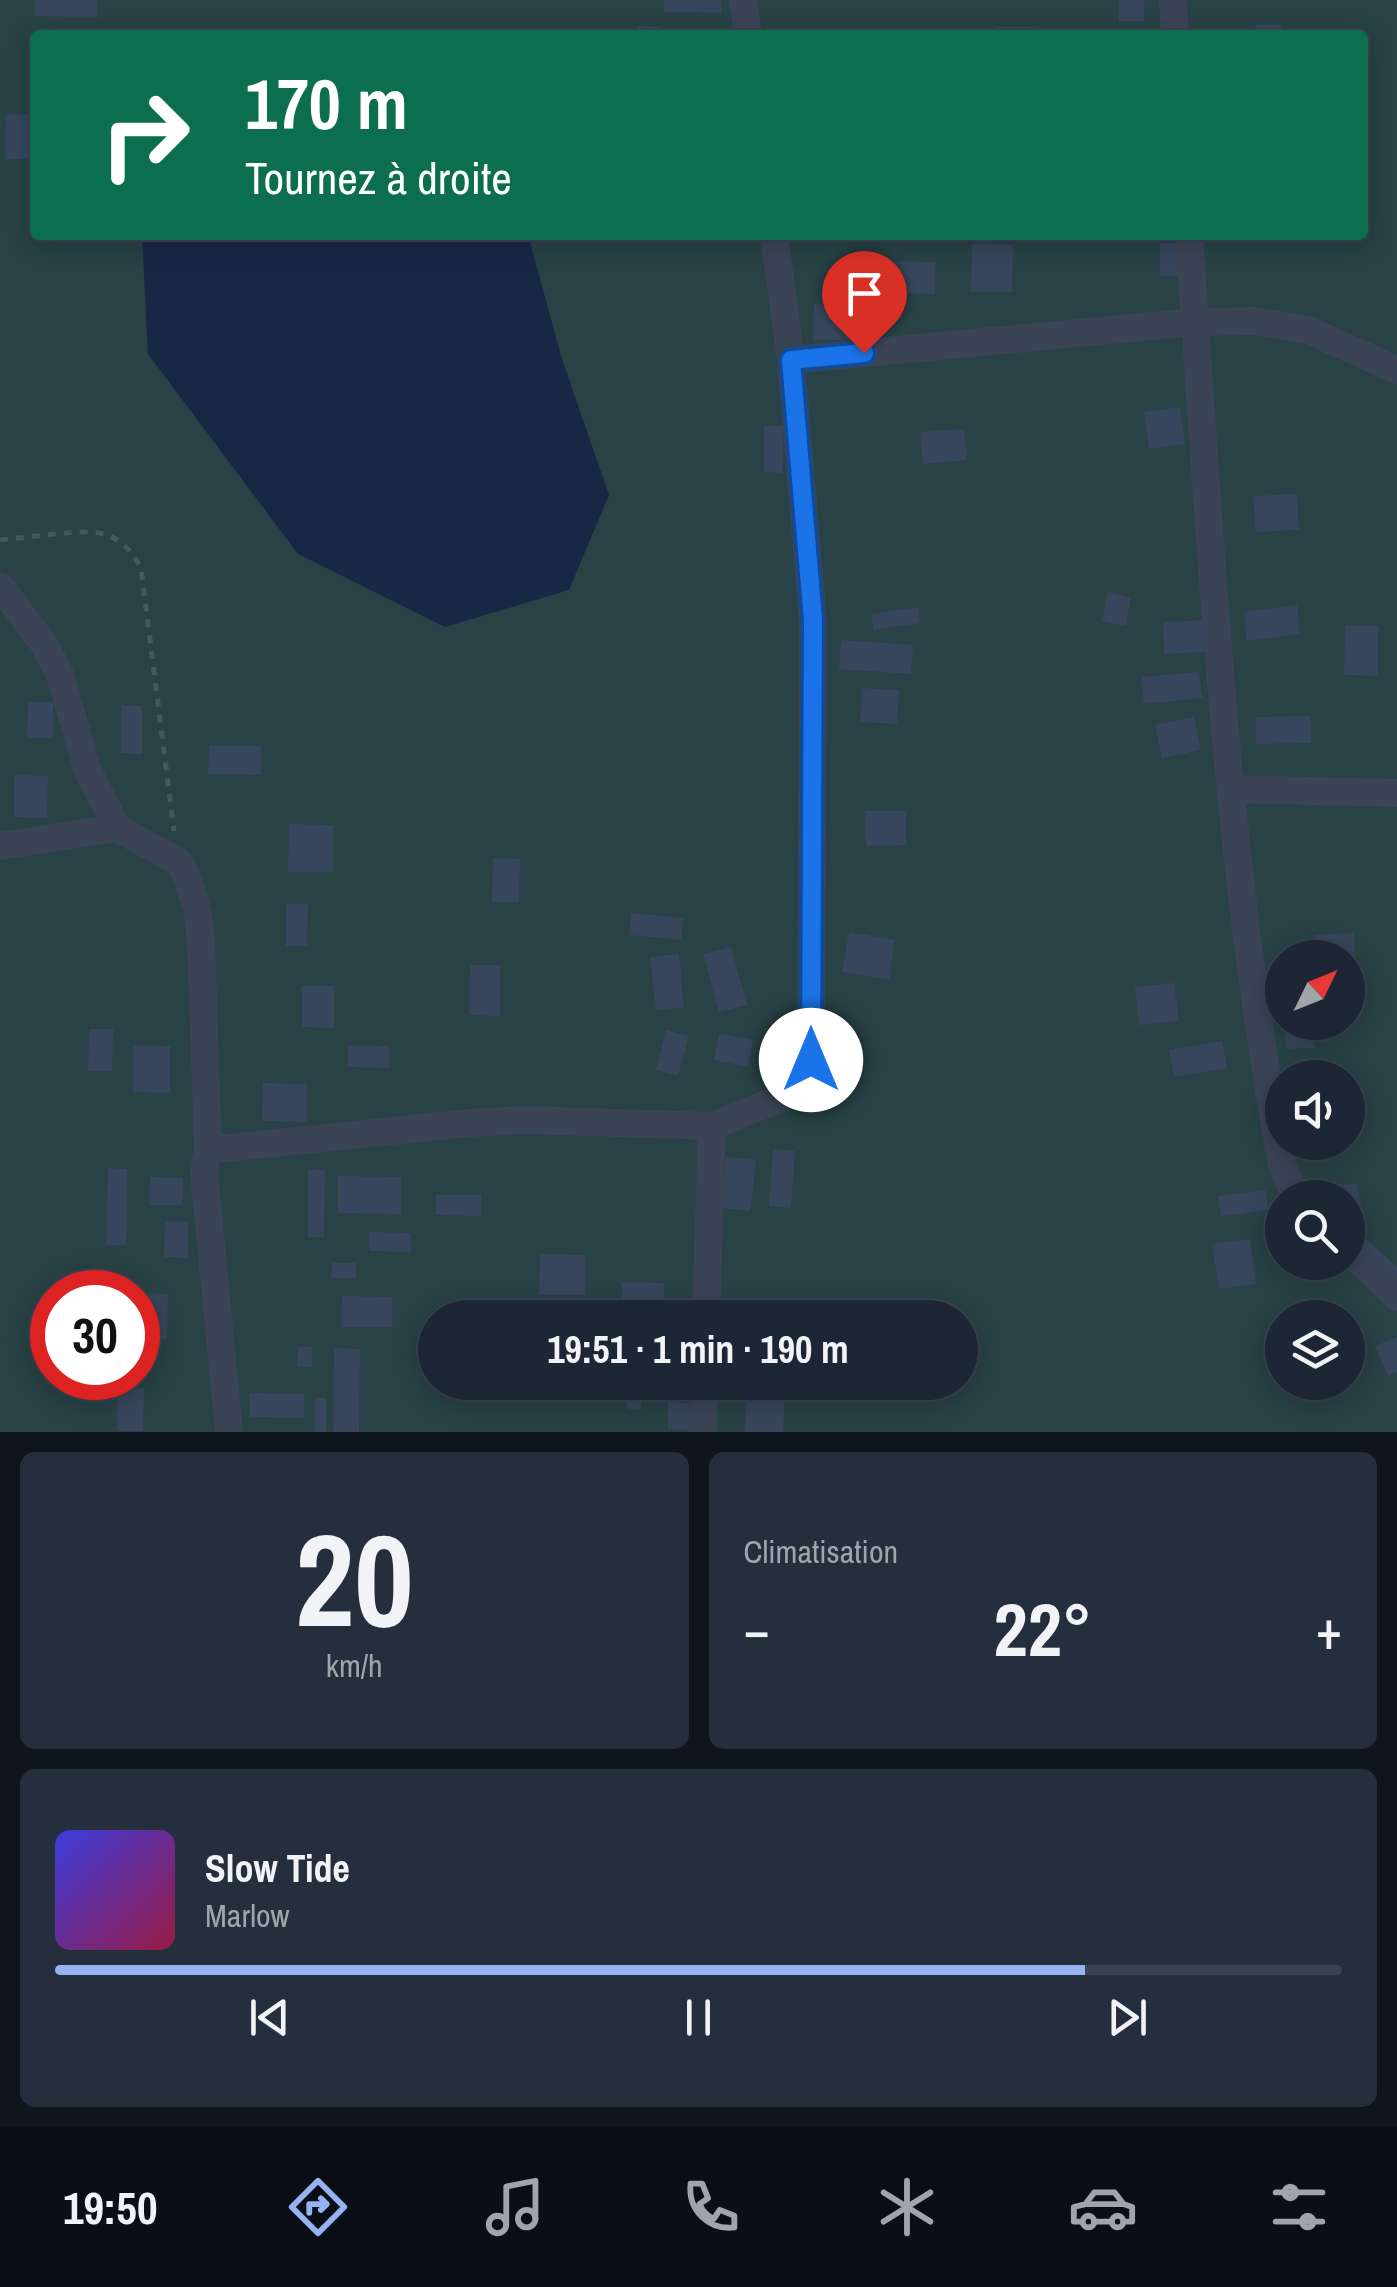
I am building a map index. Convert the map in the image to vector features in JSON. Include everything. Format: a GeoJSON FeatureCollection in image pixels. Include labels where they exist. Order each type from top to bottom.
{"type":"FeatureCollection","features":[{"type":"Feature","properties":{"kind":"street"},"geometry":{"type":"LineString","coordinates":[[743,0],[747,30]]}},
{"type":"Feature","properties":{"kind":"street"},"geometry":{"type":"LineString","coordinates":[[1172,0],[1175,30]]}},
{"type":"Feature","properties":{"kind":"street"},"geometry":{"type":"LineString","coordinates":[[208,1150],[525,1120],[712,1126],[781,1098],[802,1081],[811,1060],[813,620],[791,360],[775,240]]}},
{"type":"Feature","properties":{"kind":"street"},"geometry":{"type":"LineString","coordinates":[[1189,240],[1198,389],[1249,966],[1273,1117],[1288,1180]]}},
{"type":"Feature","properties":{"kind":"street"},"geometry":{"type":"LineString","coordinates":[[791,360],[1195,322],[1255,321],[1308,330],[1397,370]]}},
{"type":"Feature","properties":{"kind":"street"},"geometry":{"type":"LineString","coordinates":[[0,586],[44,644],[60,675],[88,771],[117,828],[179,862],[198,914],[208,1150],[204,1172],[229,1432]]}},
{"type":"Feature","properties":{"kind":"street"},"geometry":{"type":"LineString","coordinates":[[1231,789],[1397,794]]}},
{"type":"Feature","properties":{"kind":"street"},"geometry":{"type":"LineString","coordinates":[[0,846],[117,828]]}},
{"type":"Feature","properties":{"kind":"street"},"geometry":{"type":"LineString","coordinates":[[707,1300],[712,1126]]}},
{"type":"Feature","properties":{"kind":"street"},"geometry":{"type":"LineString","coordinates":[[1365,1266],[1397,1297]]}},
{"type":"Feature","properties":{"kind":"street"},"geometry":{"type":"LineString","coordinates":[[703,1432],[704,1400]]}},
{"type":"Feature","properties":{"kind":"path"},"geometry":{"type":"LineString","coordinates":[[0,540],[86,531],[106,533],[132,550],[141,568],[179,862]]}},
{"type":"Feature","properties":{"kind":"green space"},"geometry":{"type":"Polygon","coordinates":[[[0,0],[1397,0],[1397,1432],[0,1432],[0,0]]]}},
{"type":"Feature","properties":{"kind":"water"},"geometry":{"type":"Polygon","coordinates":[[[142,240],[529,240],[562,359],[609,495],[569,590],[445,627],[298,554],[148,354],[142,240]]]}},
{"type":"Feature","properties":{"kind":"building"},"geometry":{"type":"Polygon","coordinates":[[[35,0],[97,0],[97,17],[35,16],[35,0]]]}},
{"type":"Feature","properties":{"kind":"building"},"geometry":{"type":"Polygon","coordinates":[[[664,0],[721,0],[721,13],[664,12],[664,0]]]}},
{"type":"Feature","properties":{"kind":"building"},"geometry":{"type":"Polygon","coordinates":[[[1119,0],[1144,0],[1144,21],[1119,21],[1119,0]]]}},
{"type":"Feature","properties":{"kind":"building"},"geometry":{"type":"Polygon","coordinates":[[[1255,25],[1281,25],[1281,30],[1256,30],[1255,25]]]}},
{"type":"Feature","properties":{"kind":"building"},"geometry":{"type":"Polygon","coordinates":[[[638,26],[660,27],[660,30],[638,30],[638,26]]]}},
{"type":"Feature","properties":{"kind":"building"},"geometry":{"type":"Polygon","coordinates":[[[997,27],[1034,27],[1034,30],[997,30],[997,27]]]}},
{"type":"Feature","properties":{"kind":"building"},"geometry":{"type":"Polygon","coordinates":[[[6,114],[30,115],[30,159],[5,159],[6,114]]]}},
{"type":"Feature","properties":{"kind":"building"},"geometry":{"type":"Polygon","coordinates":[[[1160,243],[1179,243],[1178,276],[1160,276],[1160,243]]]}},
{"type":"Feature","properties":{"kind":"building"},"geometry":{"type":"Polygon","coordinates":[[[972,244],[1013,245],[1012,292],[971,292],[972,244]]]}},
{"type":"Feature","properties":{"kind":"building"},"geometry":{"type":"Polygon","coordinates":[[[890,261],[935,262],[935,294],[890,293],[890,261]]]}},
{"type":"Feature","properties":{"kind":"building"},"geometry":{"type":"Polygon","coordinates":[[[814,304],[881,306],[881,341],[813,340],[814,304]]]}},
{"type":"Feature","properties":{"kind":"building"},"geometry":{"type":"Polygon","coordinates":[[[1180,407],[1185,444],[1149,449],[1144,412],[1180,407]]]}},
{"type":"Feature","properties":{"kind":"building"},"geometry":{"type":"Polygon","coordinates":[[[764,425],[783,426],[782,473],[764,472],[764,425]]]}},
{"type":"Feature","properties":{"kind":"building"},"geometry":{"type":"Polygon","coordinates":[[[964,429],[967,460],[923,464],[920,432],[964,429]]]}},
{"type":"Feature","properties":{"kind":"building"},"geometry":{"type":"Polygon","coordinates":[[[1297,494],[1299,530],[1256,532],[1253,496],[1297,494]]]}},
{"type":"Feature","properties":{"kind":"building"},"geometry":{"type":"Polygon","coordinates":[[[1108,592],[1131,598],[1125,626],[1102,621],[1108,592]]]}},
{"type":"Feature","properties":{"kind":"building"},"geometry":{"type":"Polygon","coordinates":[[[1297,605],[1300,634],[1247,641],[1244,612],[1297,605]]]}},
{"type":"Feature","properties":{"kind":"building"},"geometry":{"type":"Polygon","coordinates":[[[918,607],[920,623],[874,630],[871,614],[918,607]]]}},
{"type":"Feature","properties":{"kind":"building"},"geometry":{"type":"Polygon","coordinates":[[[1204,620],[1205,652],[1164,654],[1163,622],[1204,620]]]}},
{"type":"Feature","properties":{"kind":"building"},"geometry":{"type":"Polygon","coordinates":[[[1345,625],[1378,626],[1378,676],[1344,675],[1345,625]]]}},
{"type":"Feature","properties":{"kind":"building"},"geometry":{"type":"Polygon","coordinates":[[[841,640],[913,645],[911,674],[839,669],[841,640]]]}},
{"type":"Feature","properties":{"kind":"building"},"geometry":{"type":"Polygon","coordinates":[[[1199,672],[1202,698],[1144,704],[1141,677],[1199,672]]]}},
{"type":"Feature","properties":{"kind":"building"},"geometry":{"type":"Polygon","coordinates":[[[862,688],[899,690],[897,724],[860,722],[862,688]]]}},
{"type":"Feature","properties":{"kind":"building"},"geometry":{"type":"Polygon","coordinates":[[[28,702],[53,702],[53,738],[27,738],[28,702]]]}},
{"type":"Feature","properties":{"kind":"building"},"geometry":{"type":"Polygon","coordinates":[[[122,705],[142,706],[142,754],[121,753],[122,705]]]}},
{"type":"Feature","properties":{"kind":"building"},"geometry":{"type":"Polygon","coordinates":[[[1310,716],[1311,743],[1256,744],[1256,717],[1310,716]]]}},
{"type":"Feature","properties":{"kind":"building"},"geometry":{"type":"Polygon","coordinates":[[[1194,717],[1201,750],[1162,758],[1155,725],[1194,717]]]}},
{"type":"Feature","properties":{"kind":"building"},"geometry":{"type":"Polygon","coordinates":[[[209,745],[261,746],[261,775],[208,774],[209,745]]]}},
{"type":"Feature","properties":{"kind":"building"},"geometry":{"type":"Polygon","coordinates":[[[14,775],[48,776],[47,818],[14,817],[14,775]]]}},
{"type":"Feature","properties":{"kind":"building"},"geometry":{"type":"Polygon","coordinates":[[[865,811],[906,811],[906,845],[866,846],[865,811]]]}},
{"type":"Feature","properties":{"kind":"building"},"geometry":{"type":"Polygon","coordinates":[[[289,824],[333,825],[333,872],[288,872],[289,824]]]}},
{"type":"Feature","properties":{"kind":"building"},"geometry":{"type":"Polygon","coordinates":[[[493,858],[520,859],[519,902],[492,902],[493,858]]]}},
{"type":"Feature","properties":{"kind":"building"},"geometry":{"type":"Polygon","coordinates":[[[286,904],[308,904],[307,946],[286,946],[286,904]]]}},
{"type":"Feature","properties":{"kind":"building"},"geometry":{"type":"Polygon","coordinates":[[[631,913],[683,918],[681,940],[629,935],[631,913]]]}},
{"type":"Feature","properties":{"kind":"building"},"geometry":{"type":"Polygon","coordinates":[[[849,932],[895,940],[889,980],[842,972],[849,932]]]}},
{"type":"Feature","properties":{"kind":"building"},"geometry":{"type":"Polygon","coordinates":[[[1354,933],[1354,940],[1314,940],[1314,935],[1354,933]]]}},
{"type":"Feature","properties":{"kind":"building"},"geometry":{"type":"Polygon","coordinates":[[[731,947],[747,1005],[719,1012],[703,954],[731,947]]]}},
{"type":"Feature","properties":{"kind":"building"},"geometry":{"type":"Polygon","coordinates":[[[679,954],[684,1007],[656,1010],[650,957],[679,954]]]}},
{"type":"Feature","properties":{"kind":"building"},"geometry":{"type":"Polygon","coordinates":[[[470,965],[500,965],[500,1016],[469,1015],[470,965]]]}},
{"type":"Feature","properties":{"kind":"building"},"geometry":{"type":"Polygon","coordinates":[[[1174,983],[1179,1021],[1139,1025],[1135,987],[1174,983]]]}},
{"type":"Feature","properties":{"kind":"building"},"geometry":{"type":"Polygon","coordinates":[[[302,986],[334,986],[334,1028],[302,1027],[302,986]]]}},
{"type":"Feature","properties":{"kind":"building"},"geometry":{"type":"Polygon","coordinates":[[[89,1029],[113,1029],[112,1071],[88,1071],[89,1029]]]}},
{"type":"Feature","properties":{"kind":"building"},"geometry":{"type":"Polygon","coordinates":[[[666,1030],[689,1036],[678,1076],[656,1070],[666,1030]]]}},
{"type":"Feature","properties":{"kind":"building"},"geometry":{"type":"Polygon","coordinates":[[[719,1034],[753,1040],[748,1067],[714,1060],[719,1034]]]}},
{"type":"Feature","properties":{"kind":"building"},"geometry":{"type":"Polygon","coordinates":[[[1286,1040],[1314,1040],[1315,1048],[1286,1049],[1286,1040]]]}},
{"type":"Feature","properties":{"kind":"building"},"geometry":{"type":"Polygon","coordinates":[[[1222,1041],[1227,1068],[1174,1077],[1169,1050],[1222,1041]]]}},
{"type":"Feature","properties":{"kind":"building"},"geometry":{"type":"Polygon","coordinates":[[[133,1045],[170,1046],[170,1093],[133,1092],[133,1045]]]}},
{"type":"Feature","properties":{"kind":"building"},"geometry":{"type":"Polygon","coordinates":[[[348,1045],[389,1046],[389,1068],[348,1067],[348,1045]]]}},
{"type":"Feature","properties":{"kind":"building"},"geometry":{"type":"Polygon","coordinates":[[[263,1083],[307,1084],[307,1122],[262,1121],[263,1083]]]}},
{"type":"Feature","properties":{"kind":"building"},"geometry":{"type":"Polygon","coordinates":[[[773,1149],[795,1151],[791,1208],[769,1206],[773,1149]]]}},
{"type":"Feature","properties":{"kind":"building"},"geometry":{"type":"Polygon","coordinates":[[[726,1157],[756,1160],[750,1211],[721,1208],[726,1157]]]}},
{"type":"Feature","properties":{"kind":"building"},"geometry":{"type":"Polygon","coordinates":[[[108,1168],[127,1169],[126,1245],[106,1245],[108,1168]]]}},
{"type":"Feature","properties":{"kind":"building"},"geometry":{"type":"Polygon","coordinates":[[[308,1170],[325,1170],[324,1237],[308,1237],[308,1170]]]}},
{"type":"Feature","properties":{"kind":"building"},"geometry":{"type":"Polygon","coordinates":[[[338,1176],[401,1177],[401,1214],[338,1213],[338,1176]]]}},
{"type":"Feature","properties":{"kind":"building"},"geometry":{"type":"Polygon","coordinates":[[[150,1177],[183,1178],[182,1205],[149,1205],[150,1177]]]}},
{"type":"Feature","properties":{"kind":"building"},"geometry":{"type":"Polygon","coordinates":[[[1265,1190],[1265,1210],[1221,1216],[1218,1196],[1265,1190]]]}},
{"type":"Feature","properties":{"kind":"building"},"geometry":{"type":"Polygon","coordinates":[[[436,1195],[481,1195],[481,1216],[436,1215],[436,1195]]]}},
{"type":"Feature","properties":{"kind":"building"},"geometry":{"type":"Polygon","coordinates":[[[165,1221],[188,1222],[188,1258],[164,1257],[165,1221]]]}},
{"type":"Feature","properties":{"kind":"building"},"geometry":{"type":"Polygon","coordinates":[[[369,1232],[411,1233],[411,1252],[369,1251],[369,1232]]]}},
{"type":"Feature","properties":{"kind":"building"},"geometry":{"type":"Polygon","coordinates":[[[1365,1238],[1397,1267],[1397,1282],[1365,1253],[1365,1238]]]}},
{"type":"Feature","properties":{"kind":"building"},"geometry":{"type":"Polygon","coordinates":[[[1250,1239],[1256,1284],[1219,1289],[1212,1244],[1250,1239]]]}},
{"type":"Feature","properties":{"kind":"building"},"geometry":{"type":"Polygon","coordinates":[[[540,1254],[585,1255],[585,1295],[539,1295],[540,1254]]]}},
{"type":"Feature","properties":{"kind":"building"},"geometry":{"type":"Polygon","coordinates":[[[332,1263],[356,1263],[356,1278],[331,1278],[332,1263]]]}},
{"type":"Feature","properties":{"kind":"building"},"geometry":{"type":"Polygon","coordinates":[[[622,1282],[664,1283],[664,1300],[622,1299],[622,1282]]]}},
{"type":"Feature","properties":{"kind":"building"},"geometry":{"type":"Polygon","coordinates":[[[160,1294],[168,1294],[167,1339],[160,1339],[160,1294]]]}},
{"type":"Feature","properties":{"kind":"building"},"geometry":{"type":"Polygon","coordinates":[[[342,1296],[392,1297],[392,1327],[341,1327],[342,1296]]]}},
{"type":"Feature","properties":{"kind":"building"},"geometry":{"type":"Polygon","coordinates":[[[1397,1337],[1397,1372],[1388,1376],[1375,1346],[1397,1337]]]}},
{"type":"Feature","properties":{"kind":"building"},"geometry":{"type":"Polygon","coordinates":[[[298,1347],[312,1347],[312,1367],[298,1367],[298,1347]]]}},
{"type":"Feature","properties":{"kind":"building"},"geometry":{"type":"Polygon","coordinates":[[[334,1348],[360,1349],[359,1432],[333,1432],[334,1348]]]}},
{"type":"Feature","properties":{"kind":"building"},"geometry":{"type":"Polygon","coordinates":[[[250,1393],[304,1394],[304,1418],[250,1417],[250,1393]]]}},
{"type":"Feature","properties":{"kind":"building"},"geometry":{"type":"Polygon","coordinates":[[[315,1398],[326,1398],[326,1432],[315,1432],[315,1398]]]}},
{"type":"Feature","properties":{"kind":"building"},"geometry":{"type":"Polygon","coordinates":[[[118,1400],[144,1400],[143,1431],[117,1431],[118,1400]]]}},
{"type":"Feature","properties":{"kind":"building"},"geometry":{"type":"Polygon","coordinates":[[[627,1400],[641,1400],[641,1410],[627,1409],[627,1400]]]}},
{"type":"Feature","properties":{"kind":"building"},"geometry":{"type":"Polygon","coordinates":[[[747,1400],[785,1400],[783,1432],[745,1432],[747,1400]]]}},
{"type":"Feature","properties":{"kind":"building"},"geometry":{"type":"Polygon","coordinates":[[[668,1402],[689,1403],[689,1430],[668,1429],[668,1402]]]}},
{"type":"Feature","properties":{"kind":"route"},"geometry":{"type":"LineString","coordinates":[[811,1060],[813,620],[791,360],[864,353]]}}]}
